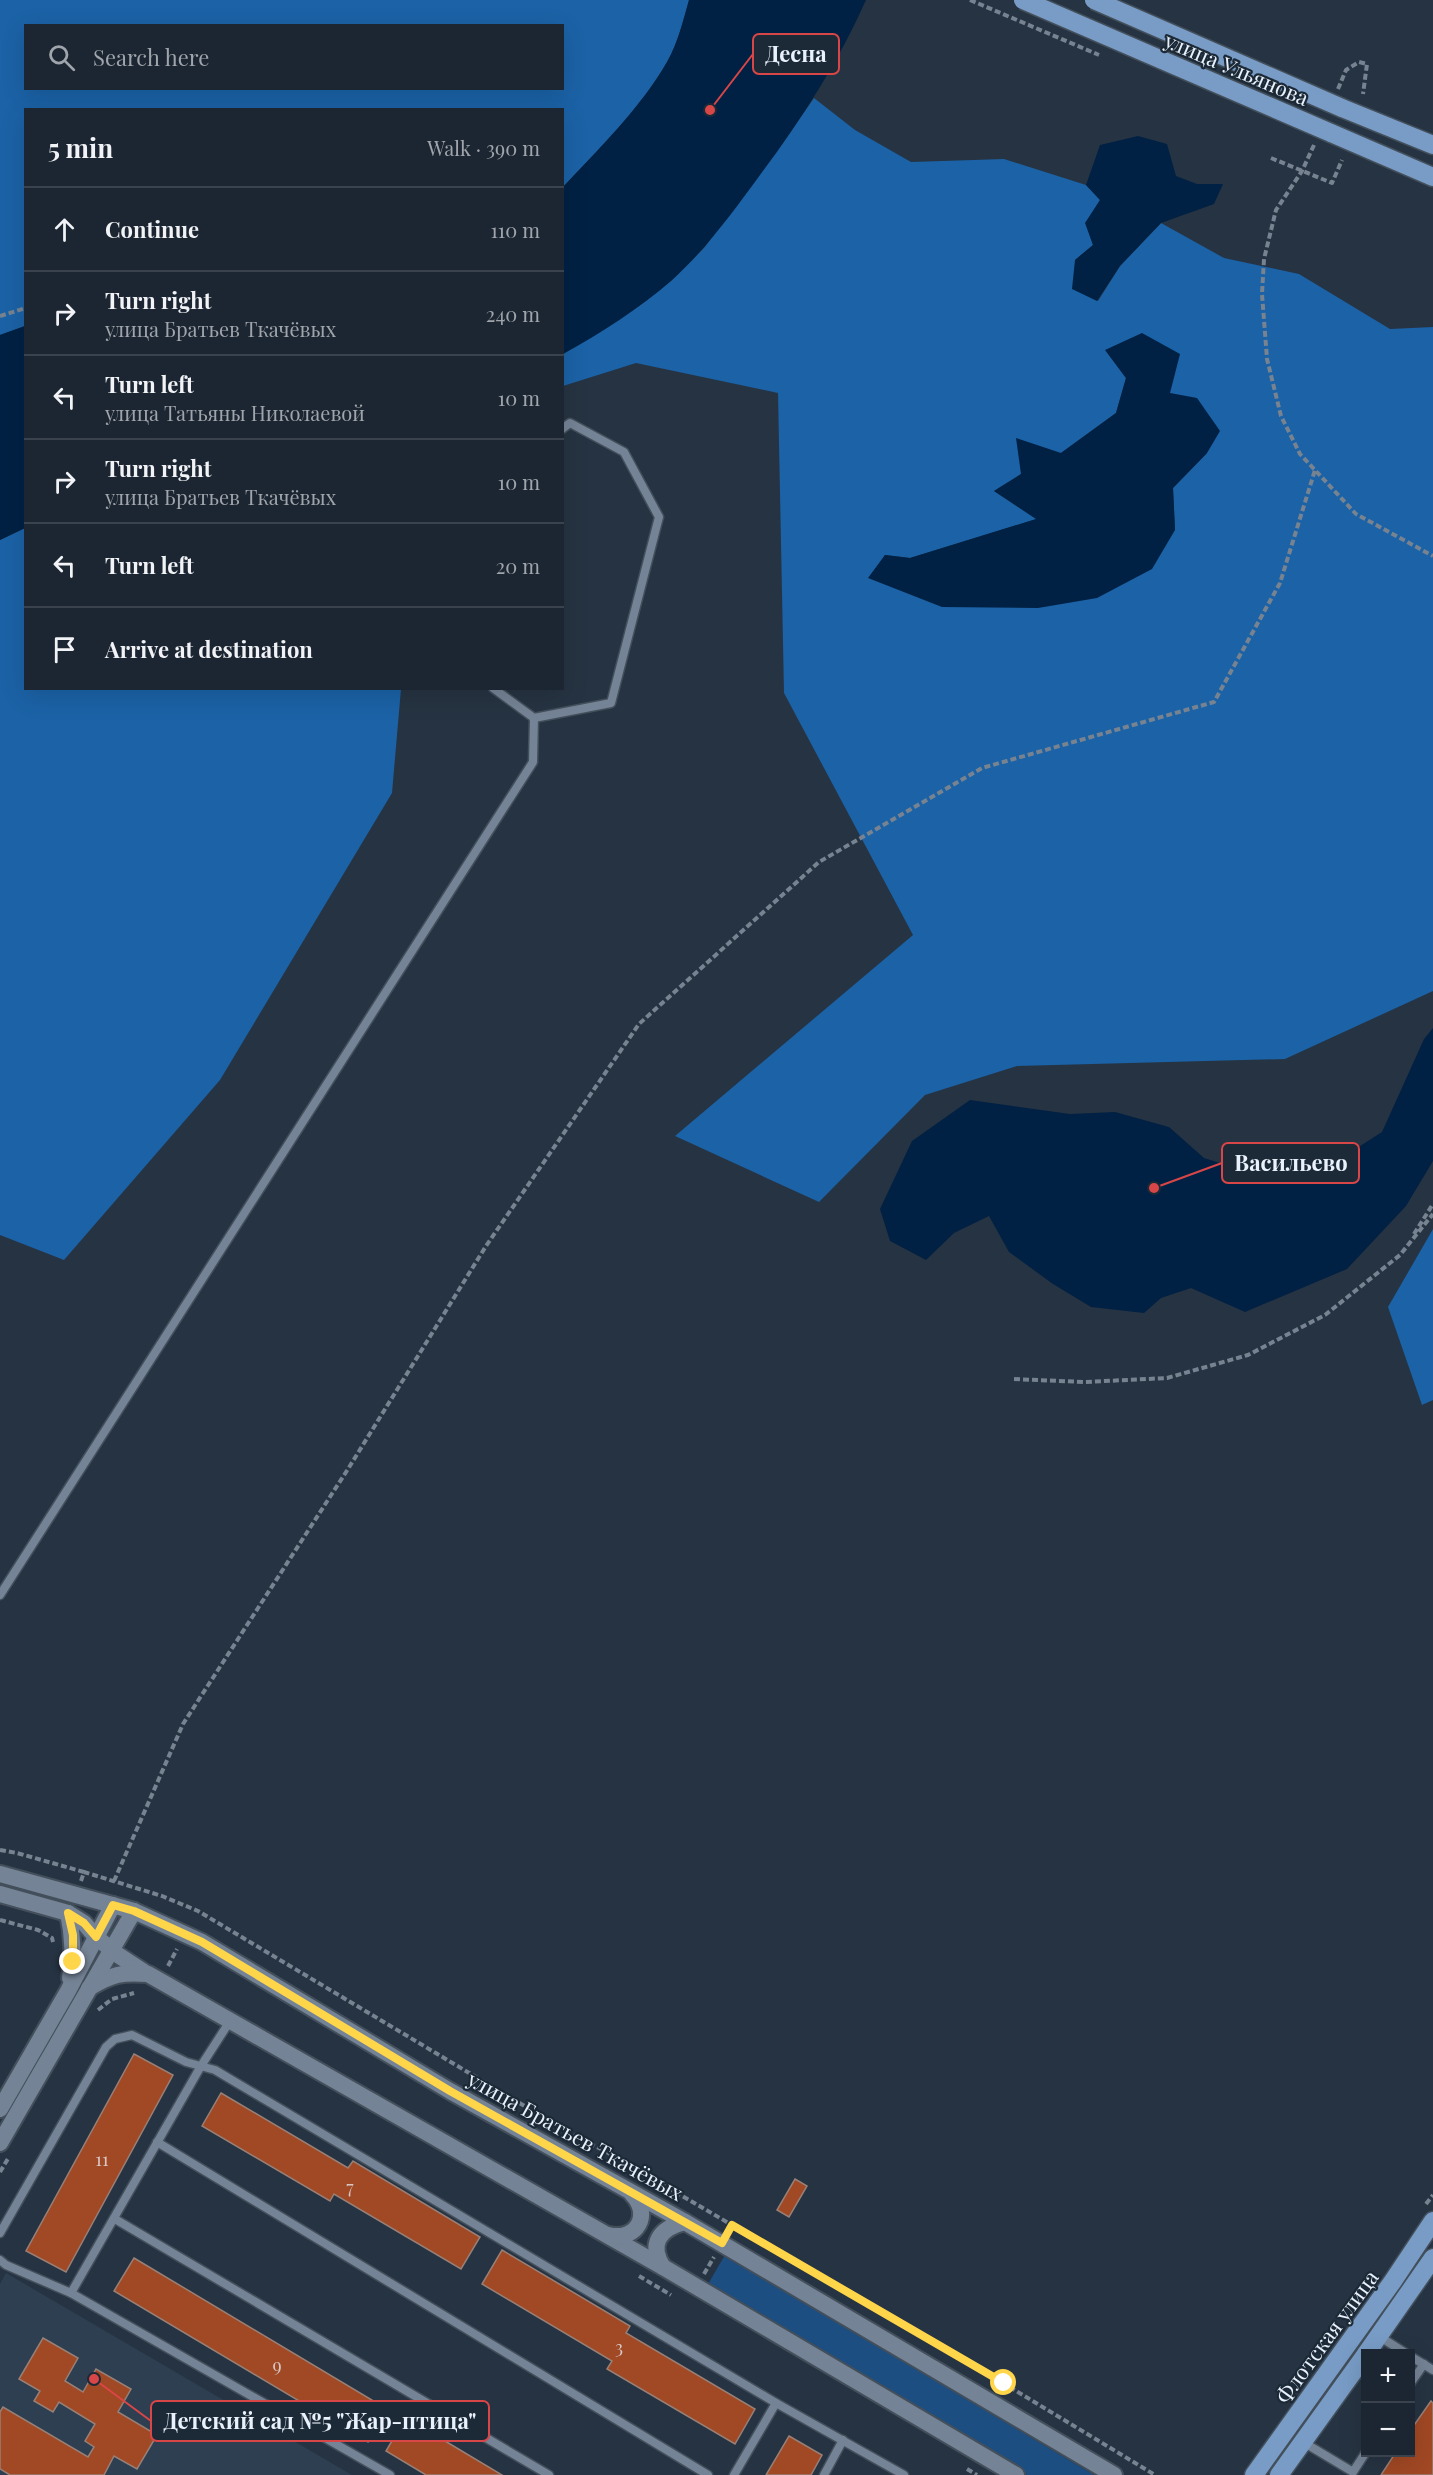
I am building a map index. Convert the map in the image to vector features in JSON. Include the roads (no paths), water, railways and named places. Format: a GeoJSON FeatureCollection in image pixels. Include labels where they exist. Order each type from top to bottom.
{"type":"FeatureCollection","features":[{"type":"Feature","properties":{"kind":"main road","name":"улица Ульянова"},"geometry":{"type":"LineString","coordinates":[[1023,0],[1323,137],[1433,177]]}},
{"type":"Feature","properties":{"kind":"main road","name":"улица Ульянова"},"geometry":{"type":"LineString","coordinates":[[1094,0],[1433,146]]}},
{"type":"Feature","properties":{"kind":"main road","name":"Флотская улица"},"geometry":{"type":"LineString","coordinates":[[1255,2474],[1433,2221]]}},
{"type":"Feature","properties":{"kind":"main road","name":"Флотская улица"},"geometry":{"type":"LineString","coordinates":[[1369,2349],[1433,2258]]}},
{"type":"Feature","properties":{"kind":"main road","name":"Флотская улица"},"geometry":{"type":"LineString","coordinates":[[1279,2475],[1361,2361]]}},
{"type":"Feature","properties":{"kind":"street","name":"улица Братьев Ткачёвых"},"geometry":{"type":"LineString","coordinates":[[0,1874],[134,1911],[202,1942],[450,2091],[722,2243],[1114,2475]]}},
{"type":"Feature","properties":{"kind":"street"},"geometry":{"type":"LineString","coordinates":[[0,1894],[68,1913],[84,1923],[111,1950],[153,1977],[663,2267],[1016,2475]]}},
{"type":"Feature","properties":{"kind":"street"},"geometry":{"type":"LineString","coordinates":[[0,2109],[68,1991],[113,1905]]}},
{"type":"Feature","properties":{"kind":"street"},"geometry":{"type":"LineString","coordinates":[[0,2143],[134,1911]]}},
{"type":"Feature","properties":{"kind":"street"},"geometry":{"type":"LineString","coordinates":[[68,1913],[73,1935],[73,1962],[68,1991]]}},
{"type":"Feature","properties":{"kind":"street"},"geometry":{"type":"LineString","coordinates":[[89,1988],[123,1972],[153,1977]]}},
{"type":"Feature","properties":{"kind":"street"},"geometry":{"type":"LineString","coordinates":[[605,2234],[620,2238],[632,2234],[640,2222],[642,2210],[639,2200],[629,2191]]}},
{"type":"Feature","properties":{"kind":"street"},"geometry":{"type":"LineString","coordinates":[[663,2267],[656,2256],[657,2243],[662,2232],[674,2224],[685,2222]]}},
{"type":"Feature","properties":{"kind":"lane"},"geometry":{"type":"LineString","coordinates":[[496,690],[534,718],[611,703],[659,517],[624,452],[570,423],[564,428]]}},
{"type":"Feature","properties":{"kind":"lane"},"geometry":{"type":"LineString","coordinates":[[0,1595],[533,762],[534,718]]}},
{"type":"Feature","properties":{"kind":"lane"},"geometry":{"type":"LineString","coordinates":[[71,2293],[201,2066],[230,2021]]}},
{"type":"Feature","properties":{"kind":"lane"},"geometry":{"type":"LineString","coordinates":[[0,2233],[106,2047],[115,2039],[132,2035],[186,2062],[215,2070],[776,2403],[904,2475]]}},
{"type":"Feature","properties":{"kind":"lane"},"geometry":{"type":"LineString","coordinates":[[157,2142],[708,2475]]}},
{"type":"Feature","properties":{"kind":"lane"},"geometry":{"type":"LineString","coordinates":[[115,2219],[549,2475]]}},
{"type":"Feature","properties":{"kind":"lane"},"geometry":{"type":"LineString","coordinates":[[0,2260],[6,2265],[71,2293],[390,2475]]}},
{"type":"Feature","properties":{"kind":"lane"},"geometry":{"type":"LineString","coordinates":[[1361,2325],[1399,2349]]}},
{"type":"Feature","properties":{"kind":"lane"},"geometry":{"type":"LineString","coordinates":[[1415,2359],[1433,2370]]}},
{"type":"Feature","properties":{"kind":"lane"},"geometry":{"type":"LineString","coordinates":[[1415,2377],[1424,2364]]}},
{"type":"Feature","properties":{"kind":"lane"},"geometry":{"type":"LineString","coordinates":[[734,2475],[776,2403]]}},
{"type":"Feature","properties":{"kind":"lane"},"geometry":{"type":"LineString","coordinates":[[824,2475],[843,2440]]}},
{"type":"Feature","properties":{"kind":"lane"},"geometry":{"type":"LineString","coordinates":[[1303,2441],[1353,2472],[1363,2457]]}},
{"type":"Feature","properties":{"kind":"place","name":"Десна"},"geometry":{"type":"Point","coordinates":[710,110]}},
{"type":"Feature","properties":{"kind":"place","name":"Васильево"},"geometry":{"type":"Point","coordinates":[1154,1188]}},
{"type":"Feature","properties":{"kind":"place","name":"Детский сад №5 \"Жар-птица\""},"geometry":{"type":"Point","coordinates":[94,2379]}}]}
